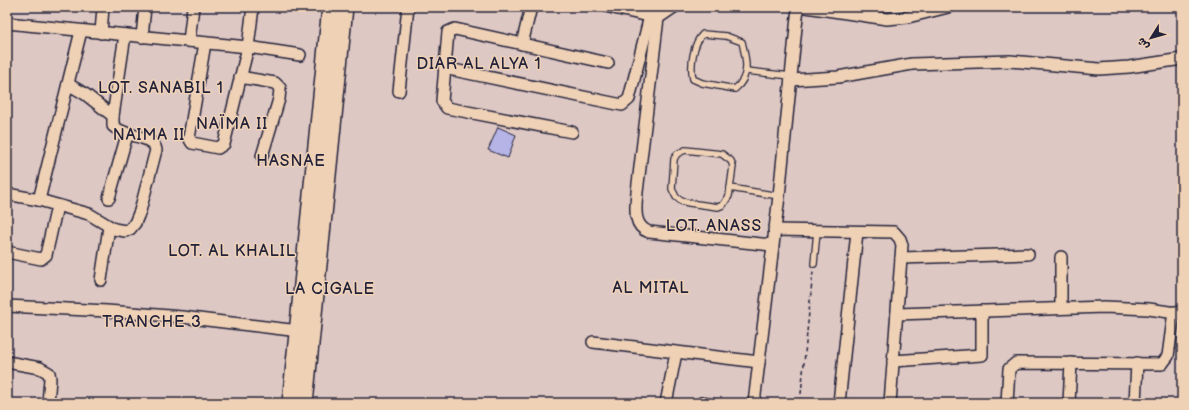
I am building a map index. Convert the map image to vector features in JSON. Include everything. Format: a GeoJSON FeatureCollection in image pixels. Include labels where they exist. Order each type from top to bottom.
{"type":"FeatureCollection","features":[{"type":"Feature","properties":{"kind":"main road"},"geometry":{"type":"LineString","coordinates":[[291,403],[331,7]]}},
{"type":"Feature","properties":{"kind":"main road"},"geometry":{"type":"LineString","coordinates":[[304,403],[344,7]]}},
{"type":"Feature","properties":{"kind":"street"},"geometry":{"type":"LineString","coordinates":[[100,33],[103,7]]}},
{"type":"Feature","properties":{"kind":"street"},"geometry":{"type":"LineString","coordinates":[[142,37],[145,7]]}},
{"type":"Feature","properties":{"kind":"street"},"geometry":{"type":"LineString","coordinates":[[189,42],[193,7]]}},
{"type":"Feature","properties":{"kind":"street"},"geometry":{"type":"LineString","coordinates":[[205,43],[189,138],[192,143],[218,148],[224,144],[248,47],[253,7]]}},
{"type":"Feature","properties":{"kind":"street"},"geometry":{"type":"LineString","coordinates":[[399,92],[408,7]]}},
{"type":"Feature","properties":{"kind":"street"},"geometry":{"type":"LineString","coordinates":[[522,44],[531,7]]}},
{"type":"Feature","properties":{"kind":"street"},"geometry":{"type":"LineString","coordinates":[[610,7],[654,17],[674,7]]}},
{"type":"Feature","properties":{"kind":"street"},"geometry":{"type":"LineString","coordinates":[[754,403],[779,196],[798,7]]}},
{"type":"Feature","properties":{"kind":"street"},"geometry":{"type":"LineString","coordinates":[[806,7],[887,19],[908,17],[948,7]]}},
{"type":"Feature","properties":{"kind":"street"},"geometry":{"type":"LineString","coordinates":[[444,68],[622,105],[629,99],[654,17]]}},
{"type":"Feature","properties":{"kind":"street"},"geometry":{"type":"LineString","coordinates":[[654,17],[635,211],[641,227],[649,232],[772,245]]}},
{"type":"Feature","properties":{"kind":"street"},"geometry":{"type":"LineString","coordinates":[[7,23],[248,47],[300,54]]}},
{"type":"Feature","properties":{"kind":"street"},"geometry":{"type":"LineString","coordinates":[[572,132],[447,108],[442,101],[446,35],[452,29],[608,63]]}},
{"type":"Feature","properties":{"kind":"street"},"geometry":{"type":"LineString","coordinates":[[39,200],[81,31]]}},
{"type":"Feature","properties":{"kind":"street"},"geometry":{"type":"LineString","coordinates":[[7,194],[39,200],[89,214],[109,227],[125,231],[130,229],[135,223],[156,150],[154,144],[150,140],[119,132],[113,126],[113,116],[126,35]]}},
{"type":"Feature","properties":{"kind":"street"},"geometry":{"type":"LineString","coordinates":[[791,78],[838,77],[912,64],[1010,61],[1076,68],[1106,69],[1182,59]]}},
{"type":"Feature","properties":{"kind":"street"},"geometry":{"type":"LineString","coordinates":[[240,77],[275,83],[280,88],[279,99],[262,156]]}},
{"type":"Feature","properties":{"kind":"street"},"geometry":{"type":"LineString","coordinates":[[68,84],[85,94],[113,116]]}},
{"type":"Feature","properties":{"kind":"street"},"geometry":{"type":"LineString","coordinates":[[109,198],[127,135]]}},
{"type":"Feature","properties":{"kind":"street"},"geometry":{"type":"LineString","coordinates":[[7,252],[41,259],[46,255],[57,206]]}},
{"type":"Feature","properties":{"kind":"street"},"geometry":{"type":"LineString","coordinates":[[101,280],[109,227]]}},
{"type":"Feature","properties":{"kind":"street"},"geometry":{"type":"LineString","coordinates":[[774,230],[894,232],[902,242],[890,403]]}},
{"type":"Feature","properties":{"kind":"street"},"geometry":{"type":"LineString","coordinates":[[839,403],[857,232]]}},
{"type":"Feature","properties":{"kind":"street"},"geometry":{"type":"LineString","coordinates":[[901,258],[1028,254]]}},
{"type":"Feature","properties":{"kind":"street"},"geometry":{"type":"LineString","coordinates":[[1061,257],[1062,308]]}},
{"type":"Feature","properties":{"kind":"street"},"geometry":{"type":"LineString","coordinates":[[7,306],[107,311],[182,317],[299,331]]}},
{"type":"Feature","properties":{"kind":"street"},"geometry":{"type":"LineString","coordinates":[[896,314],[1062,308],[1128,308],[1178,313],[1167,359],[1159,364],[1013,364],[1008,372],[1007,403]]}},
{"type":"Feature","properties":{"kind":"street"},"geometry":{"type":"LineString","coordinates":[[893,361],[982,355],[982,311]]}},
{"type":"Feature","properties":{"kind":"street"},"geometry":{"type":"LineString","coordinates":[[594,342],[759,362]]}},
{"type":"Feature","properties":{"kind":"street"},"geometry":{"type":"LineString","coordinates":[[666,403],[676,353]]}},
{"type":"Feature","properties":{"kind":"street"},"geometry":{"type":"LineString","coordinates":[[7,362],[40,368],[49,373],[48,403]]}},
{"type":"Feature","properties":{"kind":"street"},"geometry":{"type":"LineString","coordinates":[[1069,403],[1071,363]]}},
{"type":"Feature","properties":{"kind":"street"},"geometry":{"type":"LineString","coordinates":[[1135,403],[1137,363]]}},
{"type":"Feature","properties":{"kind":"lane"},"geometry":{"type":"LineString","coordinates":[[703,34],[726,36],[742,42],[746,61],[746,71],[742,83],[735,89],[702,83],[693,79],[691,70],[698,38],[703,34]]}},
{"type":"Feature","properties":{"kind":"lane"},"geometry":{"type":"LineString","coordinates":[[746,71],[791,78]]}},
{"type":"Feature","properties":{"kind":"lane"},"geometry":{"type":"LineString","coordinates":[[685,150],[722,154],[727,156],[733,166],[730,188],[727,201],[718,207],[681,201],[676,197],[672,189],[674,159],[676,154],[685,150]]}},
{"type":"Feature","properties":{"kind":"lane"},"geometry":{"type":"LineString","coordinates":[[730,188],[779,196]]}},
{"type":"Feature","properties":{"kind":"lane"},"geometry":{"type":"LineString","coordinates":[[814,264],[818,231]]}},
{"type":"Feature","properties":{"kind":"lane"},"geometry":{"type":"LineString","coordinates":[[701,400],[722,403]]}},
{"type":"Feature","properties":{"kind":"path"},"geometry":{"type":"LineString","coordinates":[[800,403],[814,264]]}},
{"type":"Feature","properties":{"kind":"building"},"geometry":{"type":"Polygon","coordinates":[[[498,127],[516,135],[508,158],[488,150],[498,127]]]}},
{"type":"Feature","properties":{"kind":"district","name":"DIAR AL ALYA 1"},"geometry":{"type":"Point","coordinates":[479,64]}},
{"type":"Feature","properties":{"kind":"district","name":"LOT. SANABIL 1"},"geometry":{"type":"Point","coordinates":[161,88]}},
{"type":"Feature","properties":{"kind":"district","name":"NAÏMA II"},"geometry":{"type":"Point","coordinates":[232,124]}},
{"type":"Feature","properties":{"kind":"district","name":"NAIMA II"},"geometry":{"type":"Point","coordinates":[149,135]}},
{"type":"Feature","properties":{"kind":"district","name":"HASNAE"},"geometry":{"type":"Point","coordinates":[291,161]}},
{"type":"Feature","properties":{"kind":"district","name":"LOT. ANASS"},"geometry":{"type":"Point","coordinates":[714,226]}},
{"type":"Feature","properties":{"kind":"district","name":"LOT. AL KHALIL"},"geometry":{"type":"Point","coordinates":[232,251]}},
{"type":"Feature","properties":{"kind":"district","name":"AL MITAL"},"geometry":{"type":"Point","coordinates":[651,288]}},
{"type":"Feature","properties":{"kind":"district","name":"LA CIGALE"},"geometry":{"type":"Point","coordinates":[330,289]}},
{"type":"Feature","properties":{"kind":"district","name":"TRANCHE 3"},"geometry":{"type":"Point","coordinates":[152,322]}}]}
